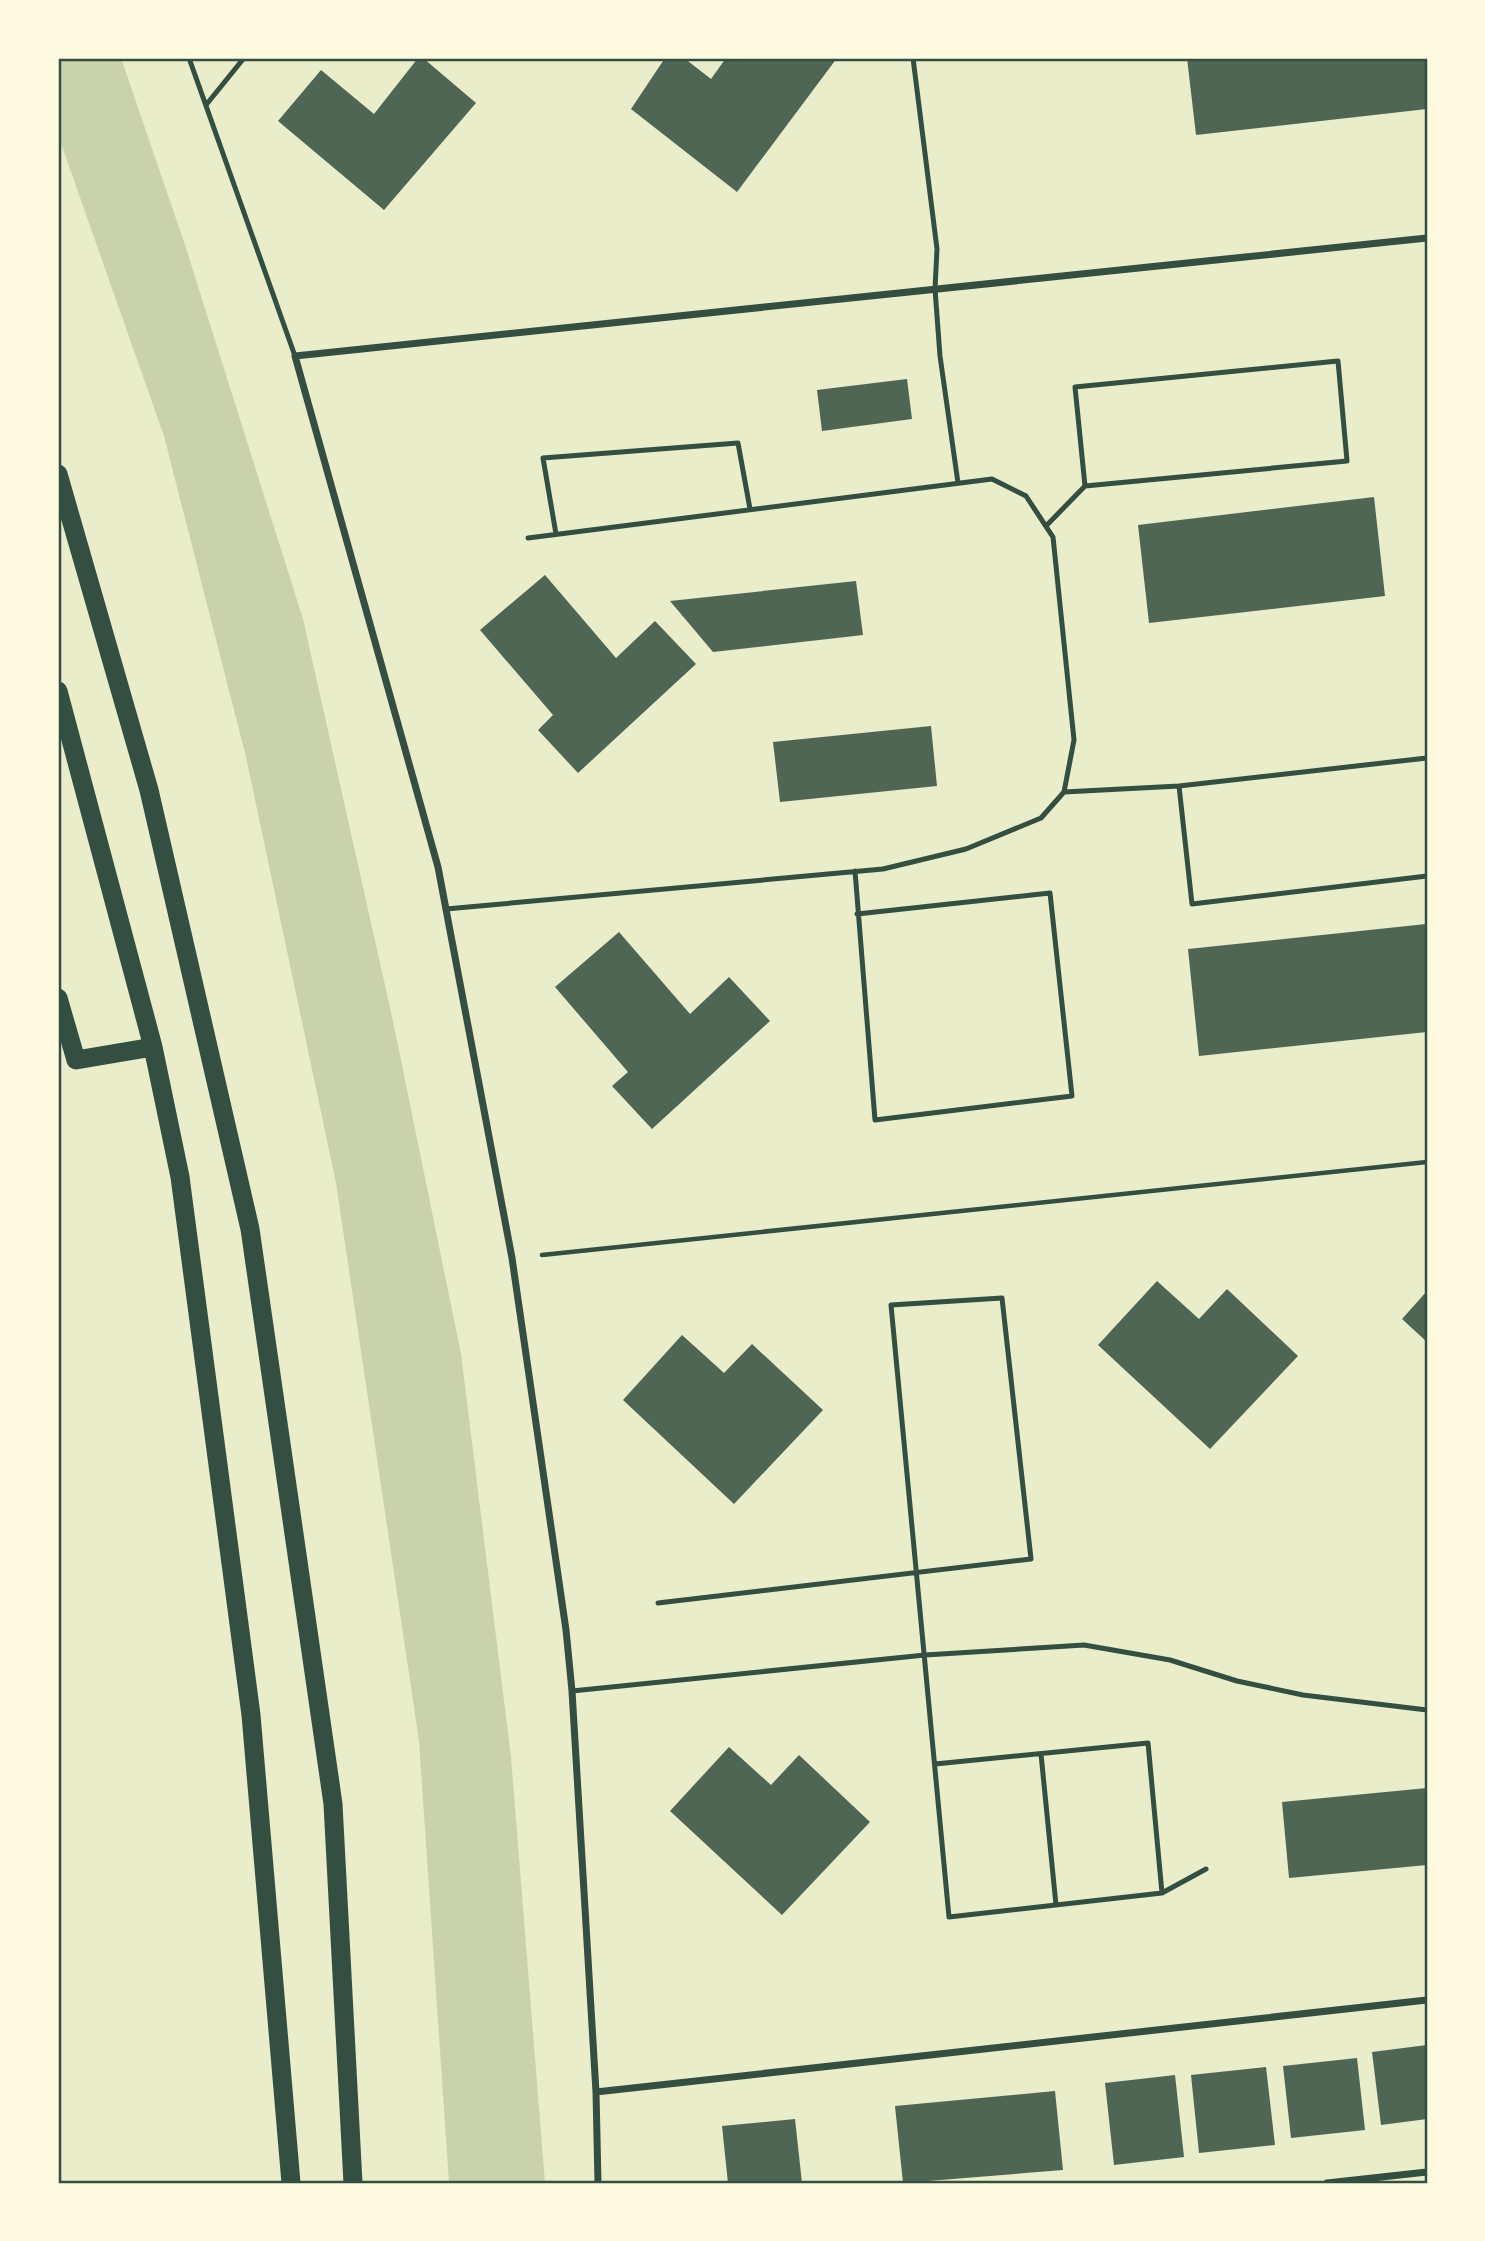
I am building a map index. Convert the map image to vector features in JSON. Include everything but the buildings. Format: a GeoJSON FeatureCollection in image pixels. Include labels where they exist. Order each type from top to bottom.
{"type":"FeatureCollection","features":[{"type":"Feature","properties":{"kind":"highway"},"geometry":{"type":"LineString","coordinates":[[58,474],[149,790],[250,1229],[333,1804],[353,2183]]}},
{"type":"Feature","properties":{"kind":"highway"},"geometry":{"type":"LineString","coordinates":[[58,691],[153,1046],[180,1177],[251,1714],[291,2183]]}},
{"type":"Feature","properties":{"kind":"highway"},"geometry":{"type":"LineString","coordinates":[[58,998],[76,1060],[153,1046]]}},
{"type":"Feature","properties":{"kind":"street"},"geometry":{"type":"LineString","coordinates":[[598,2183],[596,2092],[572,1691],[566,1629],[512,1258],[434,854],[295,356],[1427,238]]}},
{"type":"Feature","properties":{"kind":"street"},"geometry":{"type":"LineString","coordinates":[[596,2092],[1427,2000]]}},
{"type":"Feature","properties":{"kind":"street"},"geometry":{"type":"LineString","coordinates":[[1327,2183],[1427,2172]]}},
{"type":"Feature","properties":{"kind":"lane"},"geometry":{"type":"LineString","coordinates":[[189,58],[295,356]]}},
{"type":"Feature","properties":{"kind":"lane"},"geometry":{"type":"LineString","coordinates":[[206,105],[244,58]]}},
{"type":"Feature","properties":{"kind":"lane"},"geometry":{"type":"LineString","coordinates":[[913,58],[937,248],[935,289],[940,356],[958,483]]}},
{"type":"Feature","properties":{"kind":"lane"},"geometry":{"type":"LineString","coordinates":[[1046,526],[1086,486],[1347,460],[1338,361],[1075,387],[1086,486]]}},
{"type":"Feature","properties":{"kind":"lane"},"geometry":{"type":"LineString","coordinates":[[556,534],[543,458],[738,443],[750,509]]}},
{"type":"Feature","properties":{"kind":"lane"},"geometry":{"type":"LineString","coordinates":[[446,909],[883,869],[967,849],[1041,818],[1064,792],[1074,740],[1053,537],[1026,496],[992,479],[528,538]]}},
{"type":"Feature","properties":{"kind":"lane"},"geometry":{"type":"LineString","coordinates":[[1064,792],[1179,786],[1427,758]]}},
{"type":"Feature","properties":{"kind":"lane"},"geometry":{"type":"LineString","coordinates":[[1179,786],[1192,904],[1427,876]]}},
{"type":"Feature","properties":{"kind":"lane"},"geometry":{"type":"LineString","coordinates":[[855,871],[857,914],[875,1120],[1072,1096],[1051,893],[857,914]]}},
{"type":"Feature","properties":{"kind":"lane"},"geometry":{"type":"LineString","coordinates":[[658,1604],[917,1572],[1031,1559],[1002,1298],[891,1305],[917,1572],[925,1655],[949,1917],[1162,1893],[1206,1869]]}},
{"type":"Feature","properties":{"kind":"lane"},"geometry":{"type":"LineString","coordinates":[[572,1691],[925,1655],[1084,1645],[1170,1660],[1237,1681],[1303,1695],[1427,1710]]}},
{"type":"Feature","properties":{"kind":"lane"},"geometry":{"type":"LineString","coordinates":[[935,1764],[1148,1743],[1162,1893]]}},
{"type":"Feature","properties":{"kind":"lane"},"geometry":{"type":"LineString","coordinates":[[1041,1754],[1056,1905]]}},
{"type":"Feature","properties":{"kind":"path"},"geometry":{"type":"LineString","coordinates":[[542,1255],[1427,1162]]}},
{"type":"Feature","properties":{"kind":"green space"},"geometry":{"type":"Polygon","coordinates":[[[58,58],[121,58],[185,245],[303,619],[393,1021],[461,1354],[511,1757],[545,2183],[449,2183],[419,1741],[336,1183],[246,757],[164,436],[58,135],[58,58]]]}}]}
